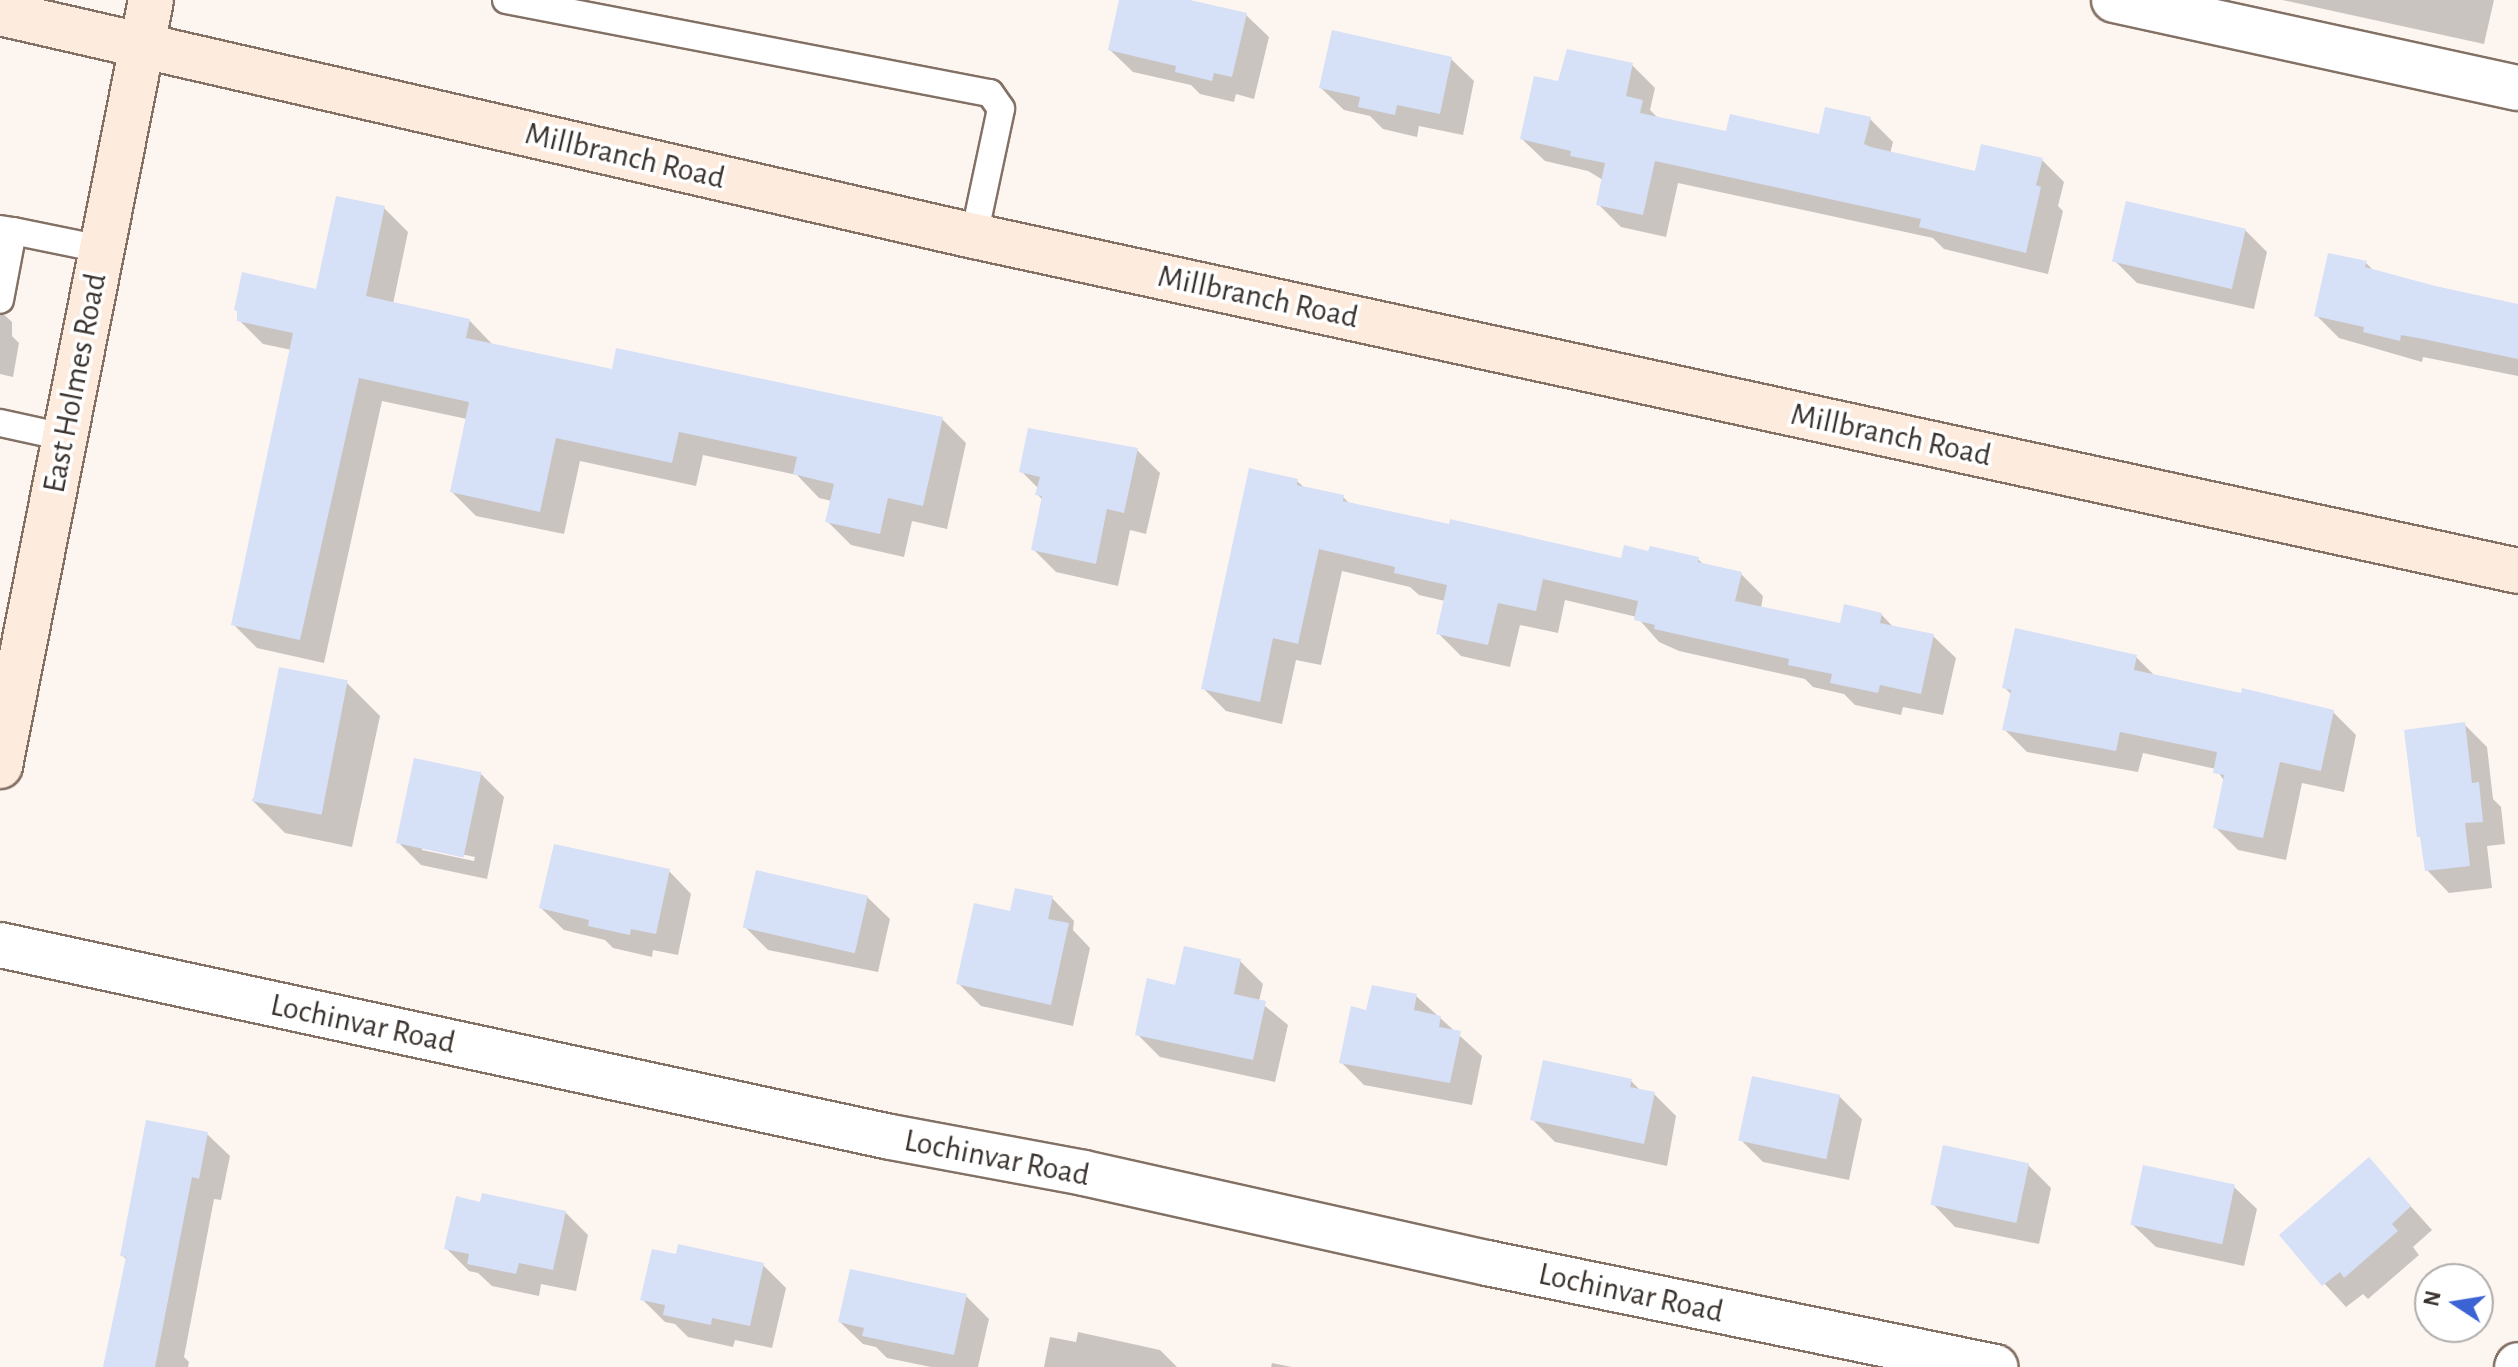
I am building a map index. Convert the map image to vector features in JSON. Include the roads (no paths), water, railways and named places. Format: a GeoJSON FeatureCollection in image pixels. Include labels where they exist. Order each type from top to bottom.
{"type":"FeatureCollection","features":[{"type":"Feature","properties":{"kind":"main road","name":"East Holmes Road"},"geometry":{"type":"LineString","coordinates":[[0,766],[151,0]]}},
{"type":"Feature","properties":{"kind":"main road","name":"Millbranch Road"},"geometry":{"type":"LineString","coordinates":[[0,13],[974,236],[2518,571]]}},
{"type":"Feature","properties":{"kind":"street"},"geometry":{"type":"LineString","coordinates":[[2114,0],[2518,88]]}},
{"type":"Feature","properties":{"kind":"street","name":"Lochinvar Road"},"geometry":{"type":"LineString","coordinates":[[0,945],[875,1134],[1084,1173],[1502,1266],[1995,1367]]}},
{"type":"Feature","properties":{"kind":"lane"},"geometry":{"type":"LineString","coordinates":[[506,0],[990,93],[1001,109],[974,236]]}},
{"type":"Feature","properties":{"kind":"lane"},"geometry":{"type":"LineString","coordinates":[[0,300],[7,230],[101,249]]}},
{"type":"Feature","properties":{"kind":"lane"},"geometry":{"type":"LineString","coordinates":[[0,423],[64,437]]}}]}
